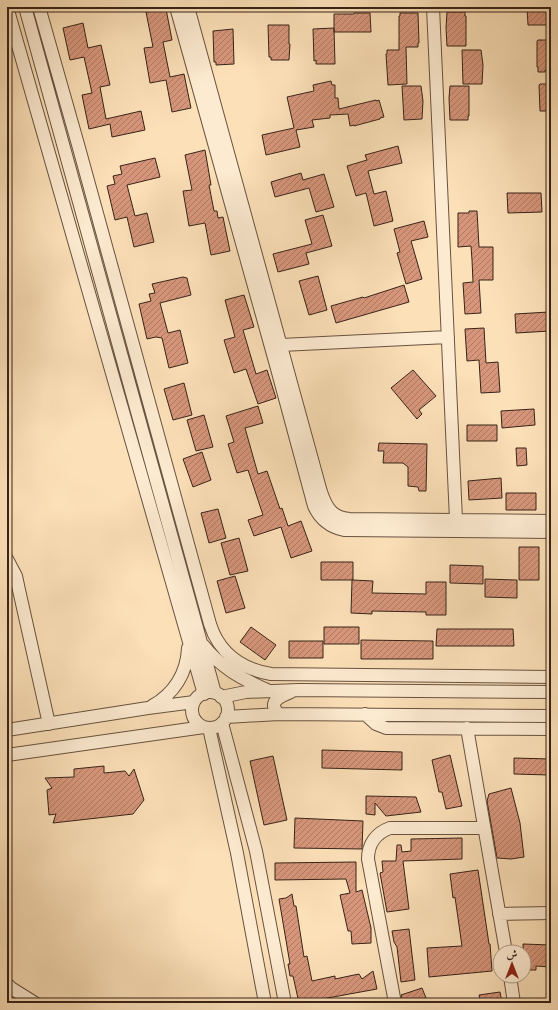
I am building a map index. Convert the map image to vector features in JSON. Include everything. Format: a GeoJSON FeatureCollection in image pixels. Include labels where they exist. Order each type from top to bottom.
{"type":"FeatureCollection","features":[{"type":"Feature","properties":{"kind":"street"},"geometry":{"type":"LineString","coordinates":[[7,7],[175,571],[201,641],[213,694]]}},
{"type":"Feature","properties":{"kind":"street"},"geometry":{"type":"LineString","coordinates":[[25,7],[175,571],[187,637],[187,655],[183,673],[177,684],[169,694],[148,708]]}},
{"type":"Feature","properties":{"kind":"street"},"geometry":{"type":"LineString","coordinates":[[39,7],[210,624],[219,644],[233,659],[242,665],[271,674],[551,678]]}},
{"type":"Feature","properties":{"kind":"street"},"geometry":{"type":"LineString","coordinates":[[176,7],[214,124],[281,345],[326,506],[332,513],[340,518],[350,519],[551,521]]}},
{"type":"Feature","properties":{"kind":"street"},"geometry":{"type":"LineString","coordinates":[[188,7],[214,124],[276,364],[314,506],[322,519],[335,528],[350,530],[551,532]]}},
{"type":"Feature","properties":{"kind":"street"},"geometry":{"type":"LineString","coordinates":[[433,7],[456,520]]}},
{"type":"Feature","properties":{"kind":"street"},"geometry":{"type":"LineString","coordinates":[[281,345],[448,337]]}},
{"type":"Feature","properties":{"kind":"street"},"geometry":{"type":"LineString","coordinates":[[7,559],[16,576],[50,724]]}},
{"type":"Feature","properties":{"kind":"street"},"geometry":{"type":"LineString","coordinates":[[187,637],[213,694],[227,706],[224,720],[256,851],[285,1003]]}},
{"type":"Feature","properties":{"kind":"street"},"geometry":{"type":"LineString","coordinates":[[201,641],[210,653],[226,668],[244,680],[270,691]]}},
{"type":"Feature","properties":{"kind":"street"},"geometry":{"type":"LineString","coordinates":[[279,714],[275,708],[277,698],[298,690]]}},
{"type":"Feature","properties":{"kind":"street"},"geometry":{"type":"LineString","coordinates":[[265,1003],[237,853],[206,727],[198,723],[192,709],[194,702],[198,697],[213,694],[298,690],[551,692]]}},
{"type":"Feature","properties":{"kind":"street"},"geometry":{"type":"LineString","coordinates":[[7,730],[194,702]]}},
{"type":"Feature","properties":{"kind":"street"},"geometry":{"type":"LineString","coordinates":[[7,755],[206,727],[216,727],[224,720],[279,714],[551,716]]}},
{"type":"Feature","properties":{"kind":"street"},"geometry":{"type":"LineString","coordinates":[[365,714],[376,724],[386,728],[551,729]]}},
{"type":"Feature","properties":{"kind":"street"},"geometry":{"type":"LineString","coordinates":[[467,728],[505,944]]}},
{"type":"Feature","properties":{"kind":"street"},"geometry":{"type":"LineString","coordinates":[[395,1003],[368,859],[371,843],[381,832],[390,828],[484,828]]}},
{"type":"Feature","properties":{"kind":"street"},"geometry":{"type":"LineString","coordinates":[[237,853],[256,851]]}},
{"type":"Feature","properties":{"kind":"street"},"geometry":{"type":"LineString","coordinates":[[499,914],[551,914]]}},
{"type":"Feature","properties":{"kind":"street"},"geometry":{"type":"LineString","coordinates":[[7,984],[35,1003]]}},
{"type":"Feature","properties":{"kind":"street"},"geometry":{"type":"LineString","coordinates":[[511,984],[514,1003]]}},
{"type":"Feature","properties":{"kind":"building"},"geometry":{"type":"Polygon","coordinates":[[[527,7],[551,7],[551,25],[528,25],[527,7]]]}},
{"type":"Feature","properties":{"kind":"building"},"geometry":{"type":"Polygon","coordinates":[[[166,9],[172,40],[163,42],[170,77],[184,74],[191,108],[172,112],[166,80],[150,83],[144,48],[153,47],[146,12],[166,9]]]}},
{"type":"Feature","properties":{"kind":"building"},"geometry":{"type":"Polygon","coordinates":[[[447,12],[465,12],[466,46],[447,46],[447,12]]]}},
{"type":"Feature","properties":{"kind":"building"},"geometry":{"type":"Polygon","coordinates":[[[370,13],[371,32],[334,32],[334,14],[370,13]]]}},
{"type":"Feature","properties":{"kind":"building"},"geometry":{"type":"Polygon","coordinates":[[[400,13],[418,13],[419,43],[418,47],[406,47],[407,84],[388,85],[386,54],[387,50],[399,50],[400,13]]]}},
{"type":"Feature","properties":{"kind":"building"},"geometry":{"type":"Polygon","coordinates":[[[83,23],[88,48],[101,45],[110,85],[100,87],[106,119],[141,111],[145,130],[112,137],[110,124],[89,129],[82,95],[92,93],[84,57],[70,60],[63,28],[83,23]]]}},
{"type":"Feature","properties":{"kind":"building"},"geometry":{"type":"Polygon","coordinates":[[[268,25],[289,25],[289,60],[271,60],[271,57],[269,57],[268,25]]]}},
{"type":"Feature","properties":{"kind":"building"},"geometry":{"type":"Polygon","coordinates":[[[334,28],[335,64],[316,64],[316,60],[314,61],[313,29],[334,28]]]}},
{"type":"Feature","properties":{"kind":"building"},"geometry":{"type":"Polygon","coordinates":[[[233,29],[234,64],[216,65],[216,62],[214,62],[213,31],[233,29]]]}},
{"type":"Feature","properties":{"kind":"building"},"geometry":{"type":"Polygon","coordinates":[[[538,40],[551,40],[551,69],[545,70],[545,72],[538,72],[538,40]]]}},
{"type":"Feature","properties":{"kind":"building"},"geometry":{"type":"Polygon","coordinates":[[[462,50],[481,50],[483,65],[482,84],[463,84],[462,50]]]}},
{"type":"Feature","properties":{"kind":"building"},"geometry":{"type":"Polygon","coordinates":[[[331,81],[332,85],[335,85],[335,98],[338,98],[339,109],[379,100],[384,117],[354,126],[350,126],[348,114],[330,115],[330,118],[312,120],[314,127],[296,130],[300,147],[266,155],[262,135],[294,128],[287,97],[314,91],[313,85],[331,81]]]}},
{"type":"Feature","properties":{"kind":"building"},"geometry":{"type":"Polygon","coordinates":[[[540,84],[548,84],[548,89],[551,89],[551,108],[547,108],[547,111],[540,111],[540,84]]]}},
{"type":"Feature","properties":{"kind":"building"},"geometry":{"type":"Polygon","coordinates":[[[402,86],[421,86],[423,101],[422,119],[404,120],[402,86]]]}},
{"type":"Feature","properties":{"kind":"building"},"geometry":{"type":"Polygon","coordinates":[[[450,86],[469,86],[468,120],[450,120],[450,86]]]}},
{"type":"Feature","properties":{"kind":"building"},"geometry":{"type":"Polygon","coordinates":[[[398,146],[402,163],[368,171],[374,194],[386,191],[393,221],[374,226],[366,193],[356,196],[347,166],[367,160],[365,155],[398,146]]]}},
{"type":"Feature","properties":{"kind":"building"},"geometry":{"type":"Polygon","coordinates":[[[205,150],[214,211],[217,211],[218,218],[223,217],[230,251],[211,255],[205,223],[189,226],[183,191],[192,190],[185,155],[205,150]]]}},
{"type":"Feature","properties":{"kind":"building"},"geometry":{"type":"Polygon","coordinates":[[[155,158],[160,177],[127,185],[135,216],[147,213],[154,242],[134,247],[127,217],[115,220],[107,186],[115,184],[113,176],[122,174],[120,166],[155,158]]]}},
{"type":"Feature","properties":{"kind":"building"},"geometry":{"type":"Polygon","coordinates":[[[301,173],[303,180],[324,174],[334,207],[316,212],[309,188],[275,197],[271,182],[301,173]]]}},
{"type":"Feature","properties":{"kind":"building"},"geometry":{"type":"Polygon","coordinates":[[[507,193],[541,193],[542,212],[508,213],[507,193]]]}},
{"type":"Feature","properties":{"kind":"building"},"geometry":{"type":"Polygon","coordinates":[[[469,211],[477,211],[479,247],[493,247],[493,280],[479,280],[481,313],[465,314],[463,283],[473,282],[472,260],[471,246],[458,247],[458,213],[469,213],[469,211]]]}},
{"type":"Feature","properties":{"kind":"building"},"geometry":{"type":"Polygon","coordinates":[[[323,215],[332,246],[306,253],[309,264],[278,272],[273,254],[312,244],[305,220],[323,215]]]}},
{"type":"Feature","properties":{"kind":"building"},"geometry":{"type":"Polygon","coordinates":[[[424,221],[428,237],[411,241],[422,279],[406,284],[397,253],[400,252],[394,229],[424,221]]]}},
{"type":"Feature","properties":{"kind":"building"},"geometry":{"type":"Polygon","coordinates":[[[318,276],[327,310],[309,315],[299,281],[318,276]]]}},
{"type":"Feature","properties":{"kind":"building"},"geometry":{"type":"Polygon","coordinates":[[[183,277],[187,278],[191,295],[160,303],[168,333],[180,330],[188,363],[169,368],[162,338],[156,337],[147,339],[139,304],[151,301],[149,294],[155,293],[152,284],[183,277]]]}},
{"type":"Feature","properties":{"kind":"building"},"geometry":{"type":"Polygon","coordinates":[[[404,285],[409,302],[336,323],[331,306],[363,297],[364,298],[404,285]]]}},
{"type":"Feature","properties":{"kind":"building"},"geometry":{"type":"Polygon","coordinates":[[[244,295],[254,327],[243,330],[256,374],[267,370],[276,398],[258,404],[246,369],[234,373],[224,340],[235,337],[225,300],[244,295]]]}},
{"type":"Feature","properties":{"kind":"building"},"geometry":{"type":"Polygon","coordinates":[[[549,312],[550,331],[516,333],[515,314],[549,312]]]}},
{"type":"Feature","properties":{"kind":"building"},"geometry":{"type":"Polygon","coordinates":[[[484,328],[486,363],[498,362],[500,392],[481,393],[479,360],[467,361],[465,329],[484,328]]]}},
{"type":"Feature","properties":{"kind":"building"},"geometry":{"type":"Polygon","coordinates":[[[413,370],[436,396],[419,410],[422,414],[417,419],[391,388],[413,370]]]}},
{"type":"Feature","properties":{"kind":"building"},"geometry":{"type":"Polygon","coordinates":[[[184,383],[192,415],[173,420],[164,389],[184,383]]]}},
{"type":"Feature","properties":{"kind":"building"},"geometry":{"type":"Polygon","coordinates":[[[258,406],[263,423],[245,428],[258,474],[267,471],[280,509],[282,508],[288,526],[301,521],[312,551],[291,558],[281,527],[254,536],[248,520],[263,515],[248,470],[237,473],[228,444],[234,442],[226,416],[258,406]]]}},
{"type":"Feature","properties":{"kind":"building"},"geometry":{"type":"Polygon","coordinates":[[[534,409],[535,425],[502,428],[501,411],[534,409]]]}},
{"type":"Feature","properties":{"kind":"building"},"geometry":{"type":"Polygon","coordinates":[[[204,415],[213,447],[196,451],[187,420],[204,415]]]}},
{"type":"Feature","properties":{"kind":"building"},"geometry":{"type":"Polygon","coordinates":[[[467,425],[497,425],[497,441],[467,441],[467,425]]]}},
{"type":"Feature","properties":{"kind":"building"},"geometry":{"type":"Polygon","coordinates":[[[379,443],[427,444],[426,491],[419,491],[418,487],[408,486],[408,467],[403,463],[383,463],[384,451],[378,451],[379,443]]]}},
{"type":"Feature","properties":{"kind":"building"},"geometry":{"type":"Polygon","coordinates":[[[516,448],[526,448],[527,465],[517,466],[516,448]]]}},
{"type":"Feature","properties":{"kind":"building"},"geometry":{"type":"Polygon","coordinates":[[[202,452],[211,480],[193,487],[183,459],[202,452]]]}},
{"type":"Feature","properties":{"kind":"building"},"geometry":{"type":"Polygon","coordinates":[[[501,478],[502,498],[469,500],[468,481],[501,478]]]}},
{"type":"Feature","properties":{"kind":"building"},"geometry":{"type":"Polygon","coordinates":[[[506,493],[536,493],[536,510],[506,510],[506,493]]]}},
{"type":"Feature","properties":{"kind":"building"},"geometry":{"type":"Polygon","coordinates":[[[218,509],[226,538],[209,543],[201,513],[218,509]]]}},
{"type":"Feature","properties":{"kind":"building"},"geometry":{"type":"Polygon","coordinates":[[[239,538],[248,571],[230,575],[221,543],[239,538]]]}},
{"type":"Feature","properties":{"kind":"building"},"geometry":{"type":"Polygon","coordinates":[[[519,547],[539,547],[539,580],[519,580],[519,547]]]}},
{"type":"Feature","properties":{"kind":"building"},"geometry":{"type":"Polygon","coordinates":[[[321,562],[353,562],[353,580],[321,580],[321,562]]]}},
{"type":"Feature","properties":{"kind":"building"},"geometry":{"type":"Polygon","coordinates":[[[450,565],[483,566],[483,584],[450,583],[450,565]]]}},
{"type":"Feature","properties":{"kind":"building"},"geometry":{"type":"Polygon","coordinates":[[[235,576],[245,608],[226,613],[217,581],[235,576]]]}},
{"type":"Feature","properties":{"kind":"building"},"geometry":{"type":"Polygon","coordinates":[[[485,579],[517,580],[517,598],[485,597],[485,579]]]}},
{"type":"Feature","properties":{"kind":"building"},"geometry":{"type":"Polygon","coordinates":[[[352,580],[373,581],[372,593],[426,594],[426,582],[446,582],[446,615],[426,615],[426,612],[372,611],[372,614],[351,613],[352,580]]]}},
{"type":"Feature","properties":{"kind":"building"},"geometry":{"type":"Polygon","coordinates":[[[251,627],[276,645],[265,660],[240,642],[251,627]]]}},
{"type":"Feature","properties":{"kind":"building"},"geometry":{"type":"Polygon","coordinates":[[[324,627],[359,627],[359,644],[324,644],[324,627]]]}},
{"type":"Feature","properties":{"kind":"building"},"geometry":{"type":"Polygon","coordinates":[[[437,629],[513,629],[514,646],[436,646],[437,629]]]}},
{"type":"Feature","properties":{"kind":"building"},"geometry":{"type":"Polygon","coordinates":[[[361,640],[433,641],[433,659],[361,659],[361,640]]]}},
{"type":"Feature","properties":{"kind":"building"},"geometry":{"type":"Polygon","coordinates":[[[289,641],[323,641],[323,658],[289,658],[289,641]]]}},
{"type":"Feature","properties":{"kind":"building"},"geometry":{"type":"Polygon","coordinates":[[[322,750],[402,752],[402,770],[322,768],[322,750]]]}},
{"type":"Feature","properties":{"kind":"building"},"geometry":{"type":"Polygon","coordinates":[[[450,755],[462,806],[446,809],[442,792],[439,792],[432,760],[450,755]]]}},
{"type":"Feature","properties":{"kind":"building"},"geometry":{"type":"Polygon","coordinates":[[[273,756],[287,820],[264,825],[250,761],[273,756]]]}},
{"type":"Feature","properties":{"kind":"building"},"geometry":{"type":"Polygon","coordinates":[[[514,758],[551,759],[551,772],[549,772],[549,775],[514,774],[514,758]]]}},
{"type":"Feature","properties":{"kind":"building"},"geometry":{"type":"Polygon","coordinates":[[[104,766],[104,773],[125,771],[129,776],[134,769],[144,800],[133,814],[53,823],[56,814],[49,815],[47,790],[52,788],[45,778],[74,777],[74,769],[104,766]]]}},
{"type":"Feature","properties":{"kind":"building"},"geometry":{"type":"Polygon","coordinates":[[[511,788],[520,823],[524,857],[511,859],[497,858],[487,801],[489,794],[511,788]]]}},
{"type":"Feature","properties":{"kind":"building"},"geometry":{"type":"Polygon","coordinates":[[[366,796],[416,797],[421,812],[386,816],[375,803],[375,815],[366,814],[366,796]]]}},
{"type":"Feature","properties":{"kind":"building"},"geometry":{"type":"Polygon","coordinates":[[[295,818],[363,821],[362,849],[294,848],[295,818]]]}},
{"type":"Feature","properties":{"kind":"building"},"geometry":{"type":"Polygon","coordinates":[[[462,838],[462,859],[403,861],[409,909],[387,912],[380,873],[383,872],[382,861],[396,861],[397,845],[401,845],[402,852],[411,851],[411,839],[462,838]]]}},
{"type":"Feature","properties":{"kind":"building"},"geometry":{"type":"Polygon","coordinates":[[[356,862],[356,892],[362,890],[371,928],[371,943],[352,944],[351,931],[348,931],[340,895],[350,893],[346,879],[275,880],[275,863],[356,862]]]}},
{"type":"Feature","properties":{"kind":"building"},"geometry":{"type":"Polygon","coordinates":[[[478,870],[490,944],[492,971],[429,977],[427,948],[462,946],[450,874],[478,870]]]}},
{"type":"Feature","properties":{"kind":"building"},"geometry":{"type":"Polygon","coordinates":[[[292,894],[294,906],[296,906],[304,957],[307,956],[312,981],[335,976],[335,979],[359,974],[362,979],[373,971],[377,989],[311,1001],[312,1002],[299,1003],[293,976],[290,976],[288,964],[290,964],[279,899],[286,898],[292,894]]]}},
{"type":"Feature","properties":{"kind":"building"},"geometry":{"type":"Polygon","coordinates":[[[409,929],[415,980],[401,982],[397,947],[394,942],[392,931],[409,929]]]}},
{"type":"Feature","properties":{"kind":"building"},"geometry":{"type":"Polygon","coordinates":[[[532,944],[551,945],[551,967],[536,966],[536,970],[532,970],[532,944]]]}},
{"type":"Feature","properties":{"kind":"building"},"geometry":{"type":"Polygon","coordinates":[[[422,988],[428,1003],[403,1003],[401,995],[422,988]]]}},
{"type":"Feature","properties":{"kind":"building"},"geometry":{"type":"Polygon","coordinates":[[[500,992],[502,1003],[481,1003],[479,995],[500,992]]]}}]}
